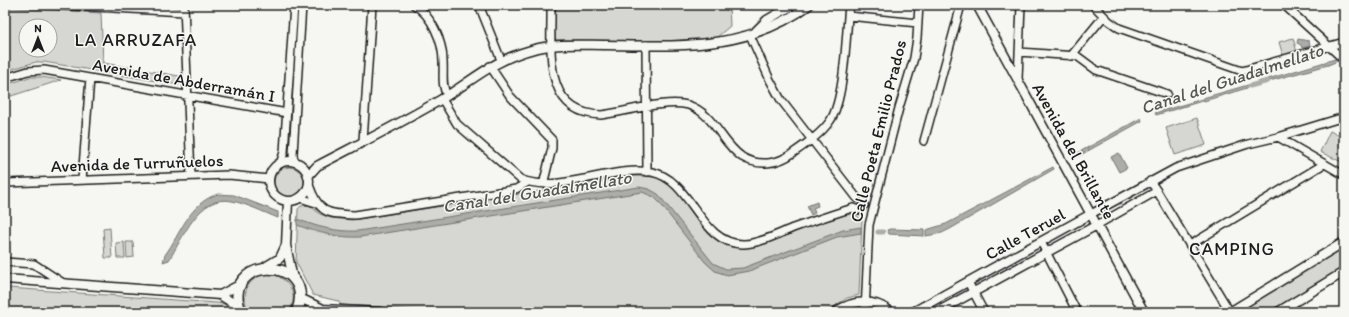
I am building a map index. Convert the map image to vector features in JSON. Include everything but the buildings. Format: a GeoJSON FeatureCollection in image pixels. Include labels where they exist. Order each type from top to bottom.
{"type":"FeatureCollection","features":[{"type":"Feature","properties":{"kind":"highway"},"geometry":{"type":"LineString","coordinates":[[239,309],[237,298],[241,284],[245,278],[254,271],[265,267],[281,270],[296,283],[300,298],[297,312]]}},
{"type":"Feature","properties":{"kind":"main road"},"geometry":{"type":"LineString","coordinates":[[750,35],[767,20],[793,5]]}},
{"type":"Feature","properties":{"kind":"main road"},"geometry":{"type":"LineString","coordinates":[[308,176],[317,166],[444,97],[490,66],[501,60],[529,50],[552,45],[710,44],[750,35],[777,24],[809,5]]}},
{"type":"Feature","properties":{"kind":"main road","name":"Avenida del Brillante"},"geometry":{"type":"LineString","coordinates":[[977,5],[1144,312]]}},
{"type":"Feature","properties":{"kind":"main road"},"geometry":{"type":"LineString","coordinates":[[292,162],[303,168],[308,176],[308,185],[304,194],[300,198],[288,201],[280,199],[274,194],[270,187],[269,179],[271,172],[280,164],[292,162]]}},
{"type":"Feature","properties":{"kind":"main road"},"geometry":{"type":"LineString","coordinates":[[303,168],[317,166]]}},
{"type":"Feature","properties":{"kind":"main road"},"geometry":{"type":"LineString","coordinates":[[288,201],[286,245],[293,279]]}},
{"type":"Feature","properties":{"kind":"main road","name":"Calle Teruel"},"geometry":{"type":"LineString","coordinates":[[913,312],[1091,214]]}},
{"type":"Feature","properties":{"kind":"main road","name":"Calle Teruel"},"geometry":{"type":"LineString","coordinates":[[937,312],[1097,225]]}},
{"type":"Feature","properties":{"kind":"main road"},"geometry":{"type":"LineString","coordinates":[[1230,312],[1344,242]]}},
{"type":"Feature","properties":{"kind":"main road"},"geometry":{"type":"LineString","coordinates":[[265,267],[280,258],[286,245]]}},
{"type":"Feature","properties":{"kind":"main road"},"geometry":{"type":"LineString","coordinates":[[1278,312],[1344,272]]}},
{"type":"Feature","properties":{"kind":"main road"},"geometry":{"type":"LineString","coordinates":[[5,279],[220,294],[241,284]]}},
{"type":"Feature","properties":{"kind":"main road"},"geometry":{"type":"LineString","coordinates":[[220,294],[239,309]]}},
{"type":"Feature","properties":{"kind":"main road"},"geometry":{"type":"LineString","coordinates":[[300,298],[318,310]]}},
{"type":"Feature","properties":{"kind":"main road"},"geometry":{"type":"LineString","coordinates":[[836,312],[849,305],[866,302],[879,305],[891,312]]}},
{"type":"Feature","properties":{"kind":"main road"},"geometry":{"type":"LineString","coordinates":[[297,312],[318,310],[380,312]]}},
{"type":"Feature","properties":{"kind":"street"},"geometry":{"type":"LineString","coordinates":[[60,5],[184,9],[191,176]]}},
{"type":"Feature","properties":{"kind":"street"},"geometry":{"type":"LineString","coordinates":[[280,164],[284,154],[294,5]]}},
{"type":"Feature","properties":{"kind":"street"},"geometry":{"type":"LineString","coordinates":[[292,162],[298,5]]}},
{"type":"Feature","properties":{"kind":"street"},"geometry":{"type":"LineString","coordinates":[[292,162],[302,5]]}},
{"type":"Feature","properties":{"kind":"street"},"geometry":{"type":"LineString","coordinates":[[363,141],[372,5]]}},
{"type":"Feature","properties":{"kind":"street"},"geometry":{"type":"LineString","coordinates":[[414,5],[421,7],[432,25],[440,43],[443,60],[444,97],[457,124],[515,175],[528,182],[545,184],[620,173],[647,172],[662,176],[672,183],[713,232],[725,240],[737,243],[749,243],[761,240],[820,218],[853,208],[859,210],[864,205]]}},
{"type":"Feature","properties":{"kind":"street"},"geometry":{"type":"LineString","coordinates":[[479,5],[501,60]]}},
{"type":"Feature","properties":{"kind":"street"},"geometry":{"type":"LineString","coordinates":[[551,5],[555,84],[561,96],[572,107],[581,112],[601,115],[678,103],[698,109],[708,118],[736,152],[753,161],[763,163],[781,161],[812,139],[829,122],[838,102],[849,5]]}},
{"type":"Feature","properties":{"kind":"street","name":"Calle Poeta Emilio Prados"},"geometry":{"type":"LineString","coordinates":[[865,312],[869,225],[914,58],[918,23],[918,5]]}},
{"type":"Feature","properties":{"kind":"street"},"geometry":{"type":"LineString","coordinates":[[924,141],[961,5]]}},
{"type":"Feature","properties":{"kind":"street"},"geometry":{"type":"LineString","coordinates":[[1018,79],[1021,5]]}},
{"type":"Feature","properties":{"kind":"street"},"geometry":{"type":"LineString","coordinates":[[1093,5],[1119,28],[1242,71],[1344,42]]}},
{"type":"Feature","properties":{"kind":"street"},"geometry":{"type":"LineString","coordinates":[[1284,5],[1344,60]]}},
{"type":"Feature","properties":{"kind":"street"},"geometry":{"type":"LineString","coordinates":[[848,16],[918,23]]}},
{"type":"Feature","properties":{"kind":"street"},"geometry":{"type":"LineString","coordinates":[[1071,56],[1104,16]]}},
{"type":"Feature","properties":{"kind":"street"},"geometry":{"type":"LineString","coordinates":[[750,35],[776,90],[856,198],[862,200],[864,205]]}},
{"type":"Feature","properties":{"kind":"street"},"geometry":{"type":"LineString","coordinates":[[646,45],[647,172]]}},
{"type":"Feature","properties":{"kind":"street"},"geometry":{"type":"LineString","coordinates":[[1019,52],[1077,56],[1096,70],[1167,94]]}},
{"type":"Feature","properties":{"kind":"street"},"geometry":{"type":"LineString","coordinates":[[490,66],[510,96],[552,140],[552,148],[544,181],[545,184]]}},
{"type":"Feature","properties":{"kind":"street","name":"Avenida de Abderramán I"},"geometry":{"type":"LineString","coordinates":[[5,78],[36,70],[90,78],[287,113]]}},
{"type":"Feature","properties":{"kind":"street"},"geometry":{"type":"LineString","coordinates":[[82,180],[90,78]]}},
{"type":"Feature","properties":{"kind":"street","name":"Calle Teruel"},"geometry":{"type":"LineString","coordinates":[[1091,214],[1176,168],[1248,144],[1278,137],[1344,117]]}},
{"type":"Feature","properties":{"kind":"street"},"geometry":{"type":"LineString","coordinates":[[1278,137],[1344,176]]}},
{"type":"Feature","properties":{"kind":"street"},"geometry":{"type":"LineString","coordinates":[[1190,245],[1324,164]]}},
{"type":"Feature","properties":{"kind":"street","name":"Avenida de Turruñuelos"},"geometry":{"type":"LineString","coordinates":[[5,183],[229,175],[269,179]]}},
{"type":"Feature","properties":{"kind":"street"},"geometry":{"type":"LineString","coordinates":[[1150,181],[1230,312]]}},
{"type":"Feature","properties":{"kind":"street"},"geometry":{"type":"LineString","coordinates":[[300,198],[316,203],[328,212],[355,215],[516,189],[528,182]]}},
{"type":"Feature","properties":{"kind":"street"},"geometry":{"type":"LineString","coordinates":[[308,185],[316,203]]}},
{"type":"Feature","properties":{"kind":"street","name":"Calle Teruel"},"geometry":{"type":"LineString","coordinates":[[1097,225],[1157,191]]}},
{"type":"Feature","properties":{"kind":"street"},"geometry":{"type":"LineString","coordinates":[[853,208],[852,203],[856,198]]}},
{"type":"Feature","properties":{"kind":"street"},"geometry":{"type":"LineString","coordinates":[[864,205],[873,207]]}},
{"type":"Feature","properties":{"kind":"street"},"geometry":{"type":"LineString","coordinates":[[1041,242],[1077,312]]}},
{"type":"Feature","properties":{"kind":"street"},"geometry":{"type":"LineString","coordinates":[[5,262],[34,264],[63,283]]}},
{"type":"Feature","properties":{"kind":"street"},"geometry":{"type":"LineString","coordinates":[[968,282],[984,312]]}},
{"type":"Feature","properties":{"kind":"shaded area"},"geometry":{"type":"Polygon","coordinates":[[[554,5],[729,5],[730,26],[717,37],[692,41],[558,40],[555,39],[554,5]]]}},
{"type":"Feature","properties":{"kind":"shaded area"},"geometry":{"type":"Polygon","coordinates":[[[5,7],[101,13],[103,63],[179,76],[179,85],[44,62],[36,62],[5,71],[5,7]]]}},
{"type":"Feature","properties":{"kind":"shaded area"},"geometry":{"type":"Polygon","coordinates":[[[1293,38],[1297,52],[1283,56],[1279,42],[1293,38]]]}},
{"type":"Feature","properties":{"kind":"shaded area"},"geometry":{"type":"Polygon","coordinates":[[[1298,39],[1309,41],[1310,46],[1302,48],[1301,45],[1297,43],[1298,39]]]}},
{"type":"Feature","properties":{"kind":"shaded area"},"geometry":{"type":"Polygon","coordinates":[[[1335,59],[1338,61],[1328,65],[1262,83],[1258,82],[1335,59]]]}},
{"type":"Feature","properties":{"kind":"shaded area"},"geometry":{"type":"Polygon","coordinates":[[[30,77],[61,80],[5,98],[5,85],[30,77]]]}},
{"type":"Feature","properties":{"kind":"shaded area"},"geometry":{"type":"Polygon","coordinates":[[[1255,83],[1257,85],[1204,101],[1203,98],[1255,83]]]}},
{"type":"Feature","properties":{"kind":"shaded area"},"geometry":{"type":"Polygon","coordinates":[[[1202,99],[1202,101],[1156,115],[1155,113],[1202,99]]]}},
{"type":"Feature","properties":{"kind":"shaded area"},"geometry":{"type":"Polygon","coordinates":[[[1141,118],[1142,121],[1075,158],[1074,155],[1141,118]]]}},
{"type":"Feature","properties":{"kind":"shaded area"},"geometry":{"type":"Polygon","coordinates":[[[1197,118],[1206,145],[1175,155],[1166,128],[1197,118]]]}},
{"type":"Feature","properties":{"kind":"shaded area"},"geometry":{"type":"Polygon","coordinates":[[[1330,131],[1344,138],[1344,163],[1320,152],[1330,131]]]}},
{"type":"Feature","properties":{"kind":"shaded area"},"geometry":{"type":"Polygon","coordinates":[[[1119,153],[1127,168],[1119,172],[1111,157],[1119,153]]]}},
{"type":"Feature","properties":{"kind":"shaded area"},"geometry":{"type":"Polygon","coordinates":[[[289,167],[295,168],[303,176],[303,188],[295,196],[289,197],[283,196],[275,188],[274,182],[275,176],[283,168],[289,167]]]}},
{"type":"Feature","properties":{"kind":"shaded area"},"geometry":{"type":"Polygon","coordinates":[[[1053,167],[1054,169],[950,229],[942,233],[926,236],[926,230],[946,224],[1053,167]]]}},
{"type":"Feature","properties":{"kind":"shaded area"},"geometry":{"type":"Polygon","coordinates":[[[635,176],[652,177],[662,180],[681,198],[706,231],[727,245],[741,248],[769,242],[832,218],[845,215],[857,216],[862,220],[859,295],[847,298],[826,312],[438,312],[341,305],[338,301],[313,295],[296,262],[298,209],[301,206],[309,205],[320,214],[331,218],[352,220],[635,176]]]}},
{"type":"Feature","properties":{"kind":"shaded area"},"geometry":{"type":"Polygon","coordinates":[[[639,187],[649,189],[658,194],[713,263],[726,269],[743,268],[843,230],[861,227],[861,233],[837,237],[749,271],[727,275],[715,271],[705,262],[659,202],[654,197],[642,192],[360,237],[344,237],[328,234],[297,225],[297,219],[342,231],[358,231],[639,187]]]}},
{"type":"Feature","properties":{"kind":"shaded area"},"geometry":{"type":"Polygon","coordinates":[[[218,194],[234,195],[278,212],[278,218],[238,202],[220,201],[210,204],[193,220],[169,260],[163,262],[165,255],[193,211],[208,198],[218,194]]]}},
{"type":"Feature","properties":{"kind":"shaded area"},"geometry":{"type":"Polygon","coordinates":[[[817,202],[818,206],[813,208],[815,213],[811,215],[807,206],[817,202]]]}},
{"type":"Feature","properties":{"kind":"shaded area"},"geometry":{"type":"Polygon","coordinates":[[[110,228],[112,258],[105,258],[103,229],[110,228]]]}},
{"type":"Feature","properties":{"kind":"shaded area"},"geometry":{"type":"Polygon","coordinates":[[[887,230],[924,230],[924,236],[889,234],[887,230]]]}},
{"type":"Feature","properties":{"kind":"shaded area"},"geometry":{"type":"Polygon","coordinates":[[[124,242],[125,258],[117,258],[116,243],[124,242]]]}},
{"type":"Feature","properties":{"kind":"shaded area"},"geometry":{"type":"Polygon","coordinates":[[[126,242],[133,242],[134,257],[127,258],[126,242]]]}},
{"type":"Feature","properties":{"kind":"shaded area"},"geometry":{"type":"Polygon","coordinates":[[[1344,245],[1344,267],[1270,312],[1236,312],[1344,245]]]}},
{"type":"Feature","properties":{"kind":"shaded area"},"geometry":{"type":"Polygon","coordinates":[[[270,273],[282,279],[291,288],[293,294],[292,306],[288,312],[249,312],[245,298],[248,286],[256,278],[270,273]]]}},
{"type":"Feature","properties":{"kind":"shaded area"},"geometry":{"type":"Polygon","coordinates":[[[9,288],[217,303],[224,304],[233,312],[5,312],[5,289],[9,288]]]}},
{"type":"Feature","properties":{"kind":"shaded area"},"geometry":{"type":"Polygon","coordinates":[[[860,306],[862,309],[861,312],[841,312],[860,306]]]}},
{"type":"Feature","properties":{"kind":"waterway","name":"Canal del Guadalmellato"},"geometry":{"type":"LineString","coordinates":[[1250,86],[1268,81]]}},
{"type":"Feature","properties":{"kind":"waterway","name":"Canal del Guadalmellato"},"geometry":{"type":"LineString","coordinates":[[878,232],[883,232]]}},
{"type":"Feature","properties":{"kind":"district","name":"LA ARRUZAFA"},"geometry":{"type":"Point","coordinates":[136,40]}},
{"type":"Feature","properties":{"kind":"district","name":"CAMPING"},"geometry":{"type":"Point","coordinates":[1232,249]}}]}
